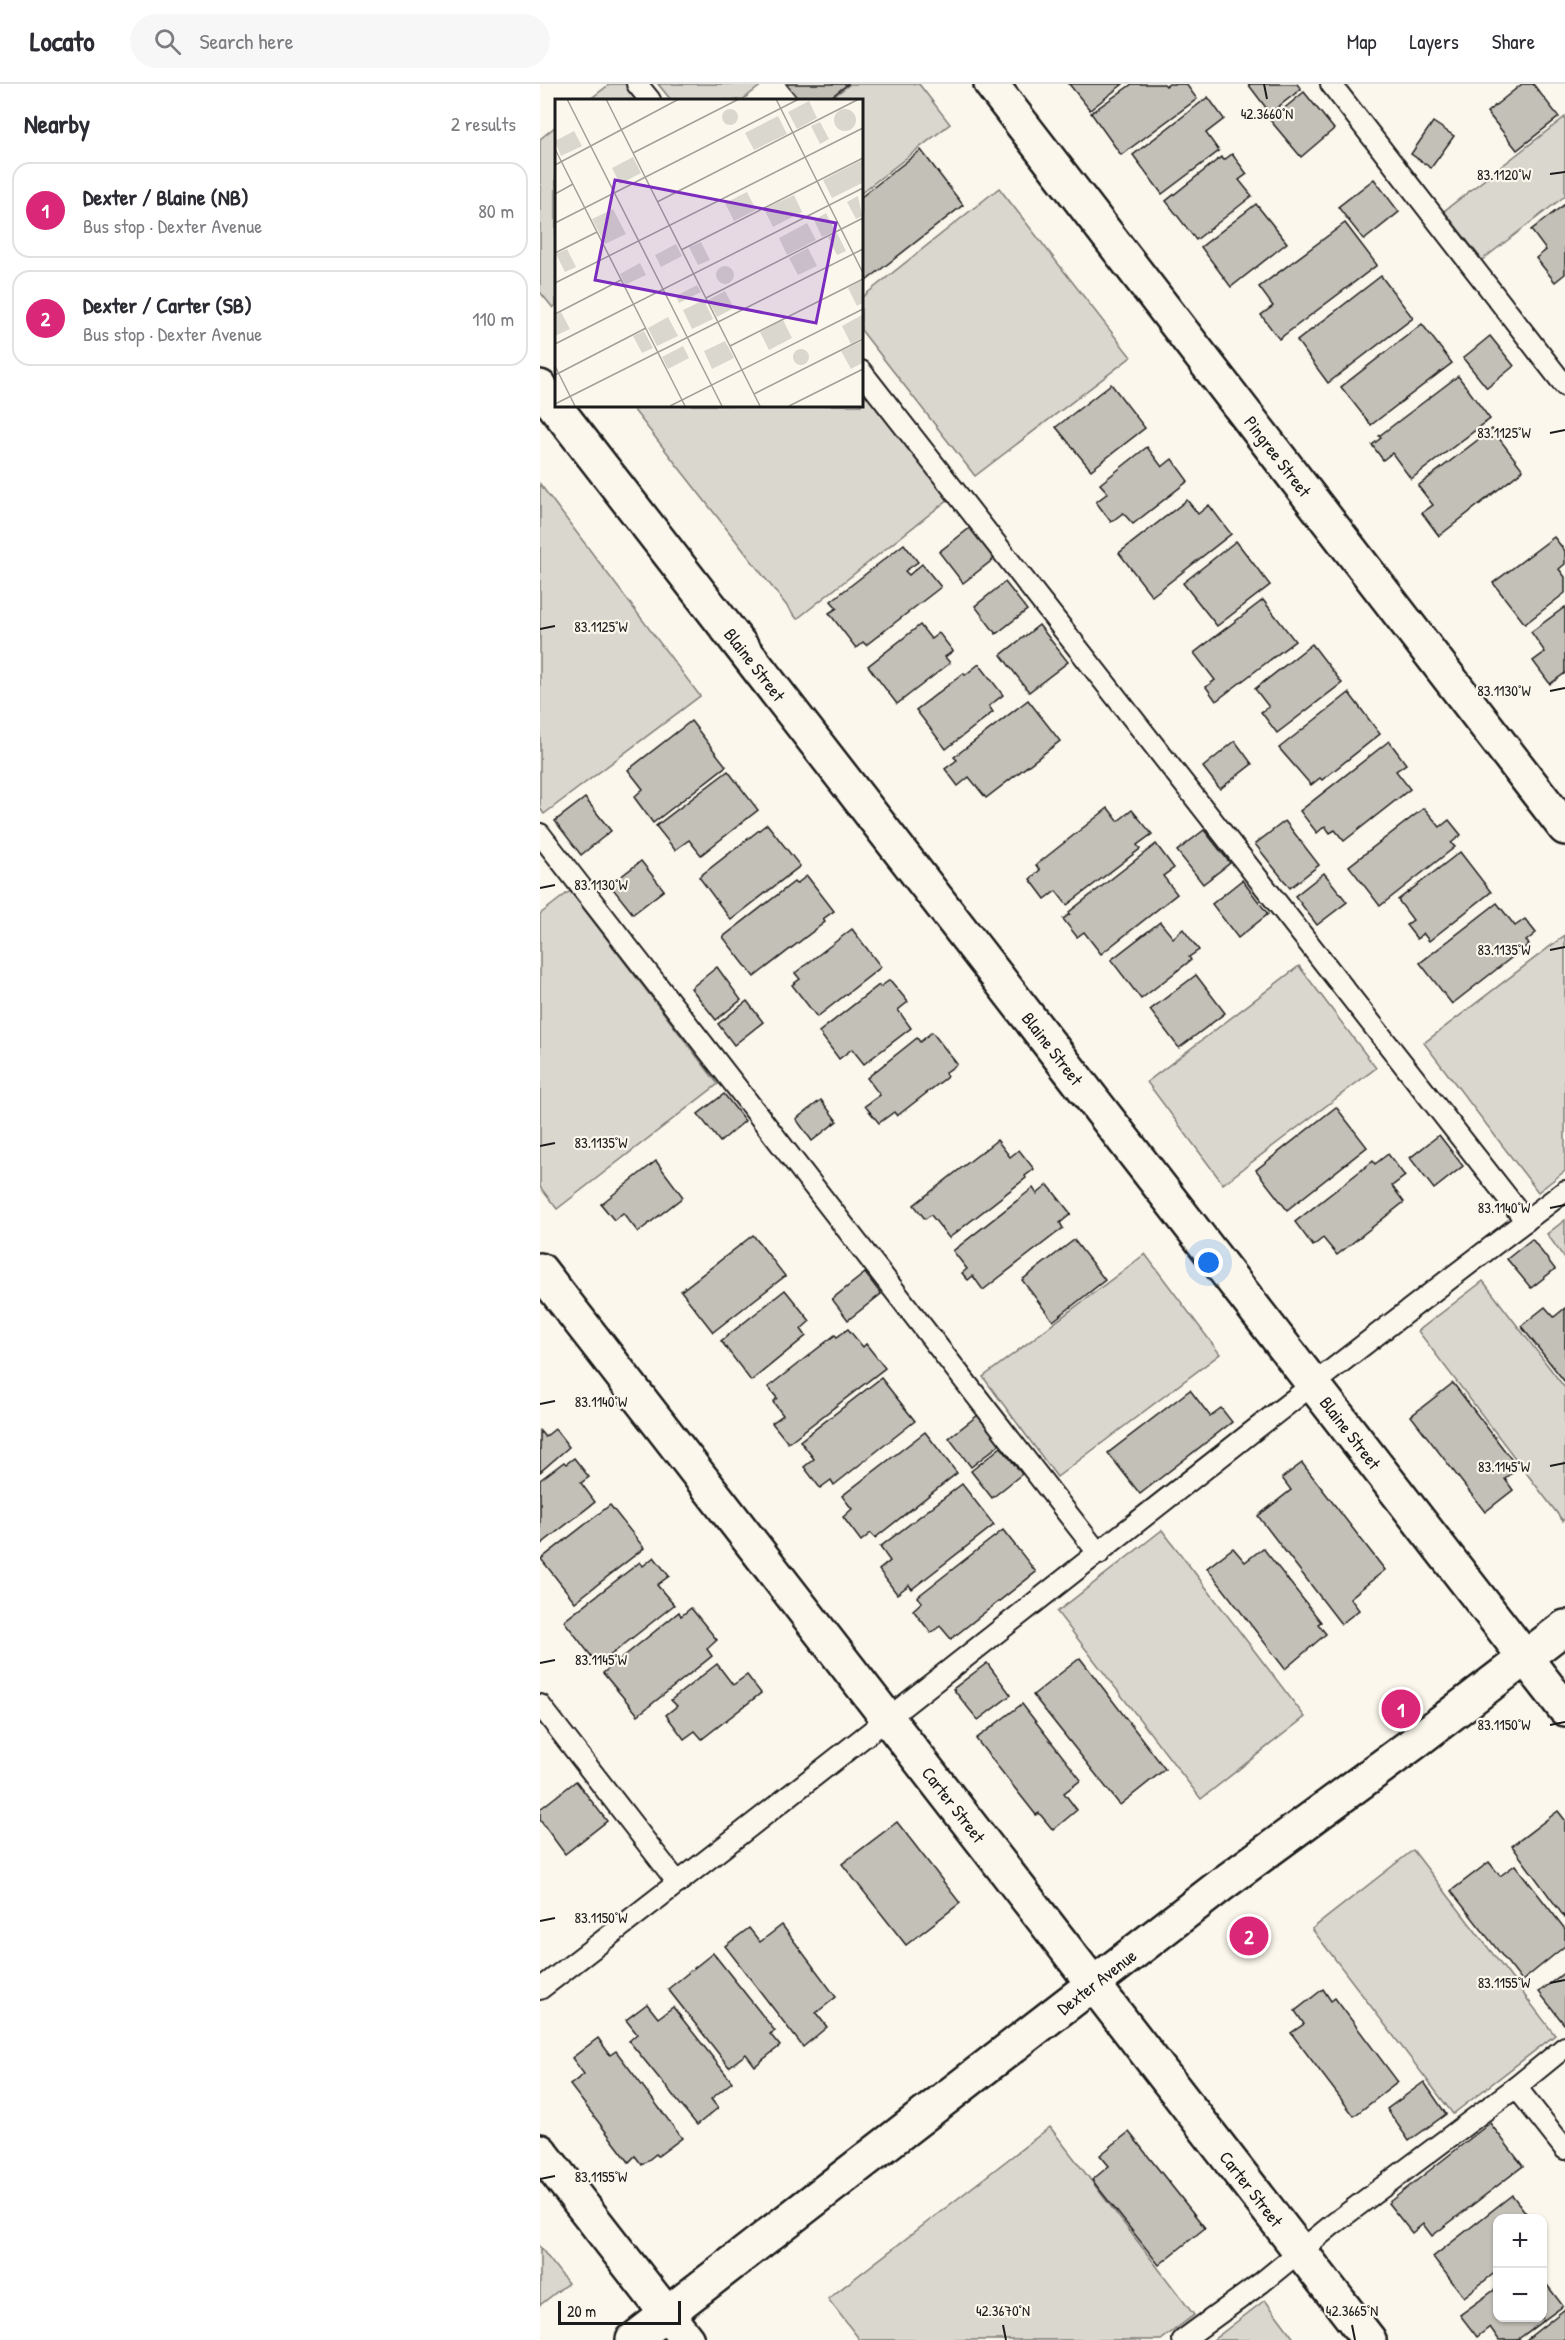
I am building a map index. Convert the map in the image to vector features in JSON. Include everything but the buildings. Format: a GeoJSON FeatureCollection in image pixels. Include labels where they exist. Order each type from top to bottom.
{"type":"FeatureCollection","features":[{"type":"Feature","properties":{"kind":"street","name":"Pingree Street"},"geometry":{"type":"LineString","coordinates":[[991,84],[1565,828]]}},
{"type":"Feature","properties":{"kind":"street","name":"Blaine Street"},"geometry":{"type":"LineString","coordinates":[[540,387],[1565,1709]]}},
{"type":"Feature","properties":{"kind":"street","name":"Carter Street"},"geometry":{"type":"LineString","coordinates":[[540,1269],[1369,2340]]}},
{"type":"Feature","properties":{"kind":"street","name":"Dexter Avenue"},"geometry":{"type":"LineString","coordinates":[[633,2340],[1221,1885],[1414,1743],[1565,1627]]}},
{"type":"Feature","properties":{"kind":"street"},"geometry":{"type":"LineString","coordinates":[[540,2151],[687,2340]]}},
{"type":"Feature","properties":{"kind":"lane"},"geometry":{"type":"LineString","coordinates":[[637,84],[649,99]]}},
{"type":"Feature","properties":{"kind":"lane"},"geometry":{"type":"LineString","coordinates":[[1331,84],[1565,386]]}},
{"type":"Feature","properties":{"kind":"lane"},"geometry":{"type":"LineString","coordinates":[[862,372],[1526,1221]]}},
{"type":"Feature","properties":{"kind":"lane"},"geometry":{"type":"LineString","coordinates":[[540,834],[1099,1554]]}},
{"type":"Feature","properties":{"kind":"lane"},"geometry":{"type":"LineString","coordinates":[[540,1989],[889,1719],[1314,1384],[1565,1191]]}},
{"type":"Feature","properties":{"kind":"lane"},"geometry":{"type":"LineString","coordinates":[[540,1705],[678,1883]]}},
{"type":"Feature","properties":{"kind":"lane"},"geometry":{"type":"LineString","coordinates":[[1183,2340],[1261,2283],[1565,2047]]}},
{"type":"Feature","properties":{"kind":"lane"},"geometry":{"type":"LineString","coordinates":[[1516,2087],[1565,2149]]}},
{"type":"Feature","properties":{"kind":"shaded area"},"geometry":{"type":"Polygon","coordinates":[[[610,84],[626,84],[638,99],[590,99],[610,84]]]}},
{"type":"Feature","properties":{"kind":"shaded area"},"geometry":{"type":"Polygon","coordinates":[[[658,84],[763,84],[743,99],[670,99],[658,84]]]}},
{"type":"Feature","properties":{"kind":"shaded area"},"geometry":{"type":"Polygon","coordinates":[[[850,84],[919,84],[950,124],[862,192],[862,99],[830,99],[850,84]]]}},
{"type":"Feature","properties":{"kind":"shaded area"},"geometry":{"type":"Polygon","coordinates":[[[1565,117],[1565,196],[1482,260],[1444,211],[1565,117]]]}},
{"type":"Feature","properties":{"kind":"shaded area"},"geometry":{"type":"Polygon","coordinates":[[[555,127],[555,306],[553,308],[540,292],[540,139],[555,127]]]}},
{"type":"Feature","properties":{"kind":"shaded area"},"geometry":{"type":"Polygon","coordinates":[[[999,188],[1131,357],[975,476],[862,331],[862,297],[999,188]]]}},
{"type":"Feature","properties":{"kind":"shaded area"},"geometry":{"type":"Polygon","coordinates":[[[862,385],[950,498],[797,619],[631,406],[862,406],[862,385]]]}},
{"type":"Feature","properties":{"kind":"shaded area"},"geometry":{"type":"Polygon","coordinates":[[[540,484],[700,696],[544,814],[540,808],[540,484]]]}},
{"type":"Feature","properties":{"kind":"shaded area"},"geometry":{"type":"Polygon","coordinates":[[[570,891],[718,1084],[557,1209],[540,1187],[540,914],[570,891]]]}},
{"type":"Feature","properties":{"kind":"shaded area"},"geometry":{"type":"Polygon","coordinates":[[[1565,935],[1565,1171],[1538,1192],[1424,1043],[1565,935]]]}},
{"type":"Feature","properties":{"kind":"shaded area"},"geometry":{"type":"Polygon","coordinates":[[[1299,966],[1376,1068],[1223,1184],[1147,1082],[1299,966]]]}},
{"type":"Feature","properties":{"kind":"shaded area"},"geometry":{"type":"Polygon","coordinates":[[[1565,1220],[1565,1259],[1547,1234],[1565,1220]]]}},
{"type":"Feature","properties":{"kind":"shaded area"},"geometry":{"type":"Polygon","coordinates":[[[1145,1254],[1220,1354],[1057,1477],[983,1377],[1145,1254]]]}},
{"type":"Feature","properties":{"kind":"shaded area"},"geometry":{"type":"Polygon","coordinates":[[[1483,1281],[1565,1388],[1565,1519],[1563,1521],[1418,1331],[1483,1281]]]}},
{"type":"Feature","properties":{"kind":"shaded area"},"geometry":{"type":"Polygon","coordinates":[[[1162,1530],[1305,1717],[1201,1799],[1057,1612],[1162,1530]]]}},
{"type":"Feature","properties":{"kind":"shaded area"},"geometry":{"type":"Polygon","coordinates":[[[1413,1850],[1555,2035],[1453,2114],[1312,1929],[1413,1850]]]}},
{"type":"Feature","properties":{"kind":"shaded area"},"geometry":{"type":"Polygon","coordinates":[[[1050,2127],[1194,2315],[1161,2340],[860,2340],[828,2299],[1050,2127]]]}},
{"type":"Feature","properties":{"kind":"shaded area"},"geometry":{"type":"Polygon","coordinates":[[[540,2247],[568,2283],[540,2305],[540,2247]]]}},
{"type":"Feature","properties":{"kind":"shaded area"},"geometry":{"type":"Polygon","coordinates":[[[1265,2300],[1295,2340],[1213,2340],[1265,2300]]]}},
{"type":"Feature","properties":{"kind":"place","name":"Dexter / Blaine (NB)"},"geometry":{"type":"Point","coordinates":[1401,1709]}},
{"type":"Feature","properties":{"kind":"place","name":"Dexter / Carter (SB)"},"geometry":{"type":"Point","coordinates":[1249,1936]}}]}
